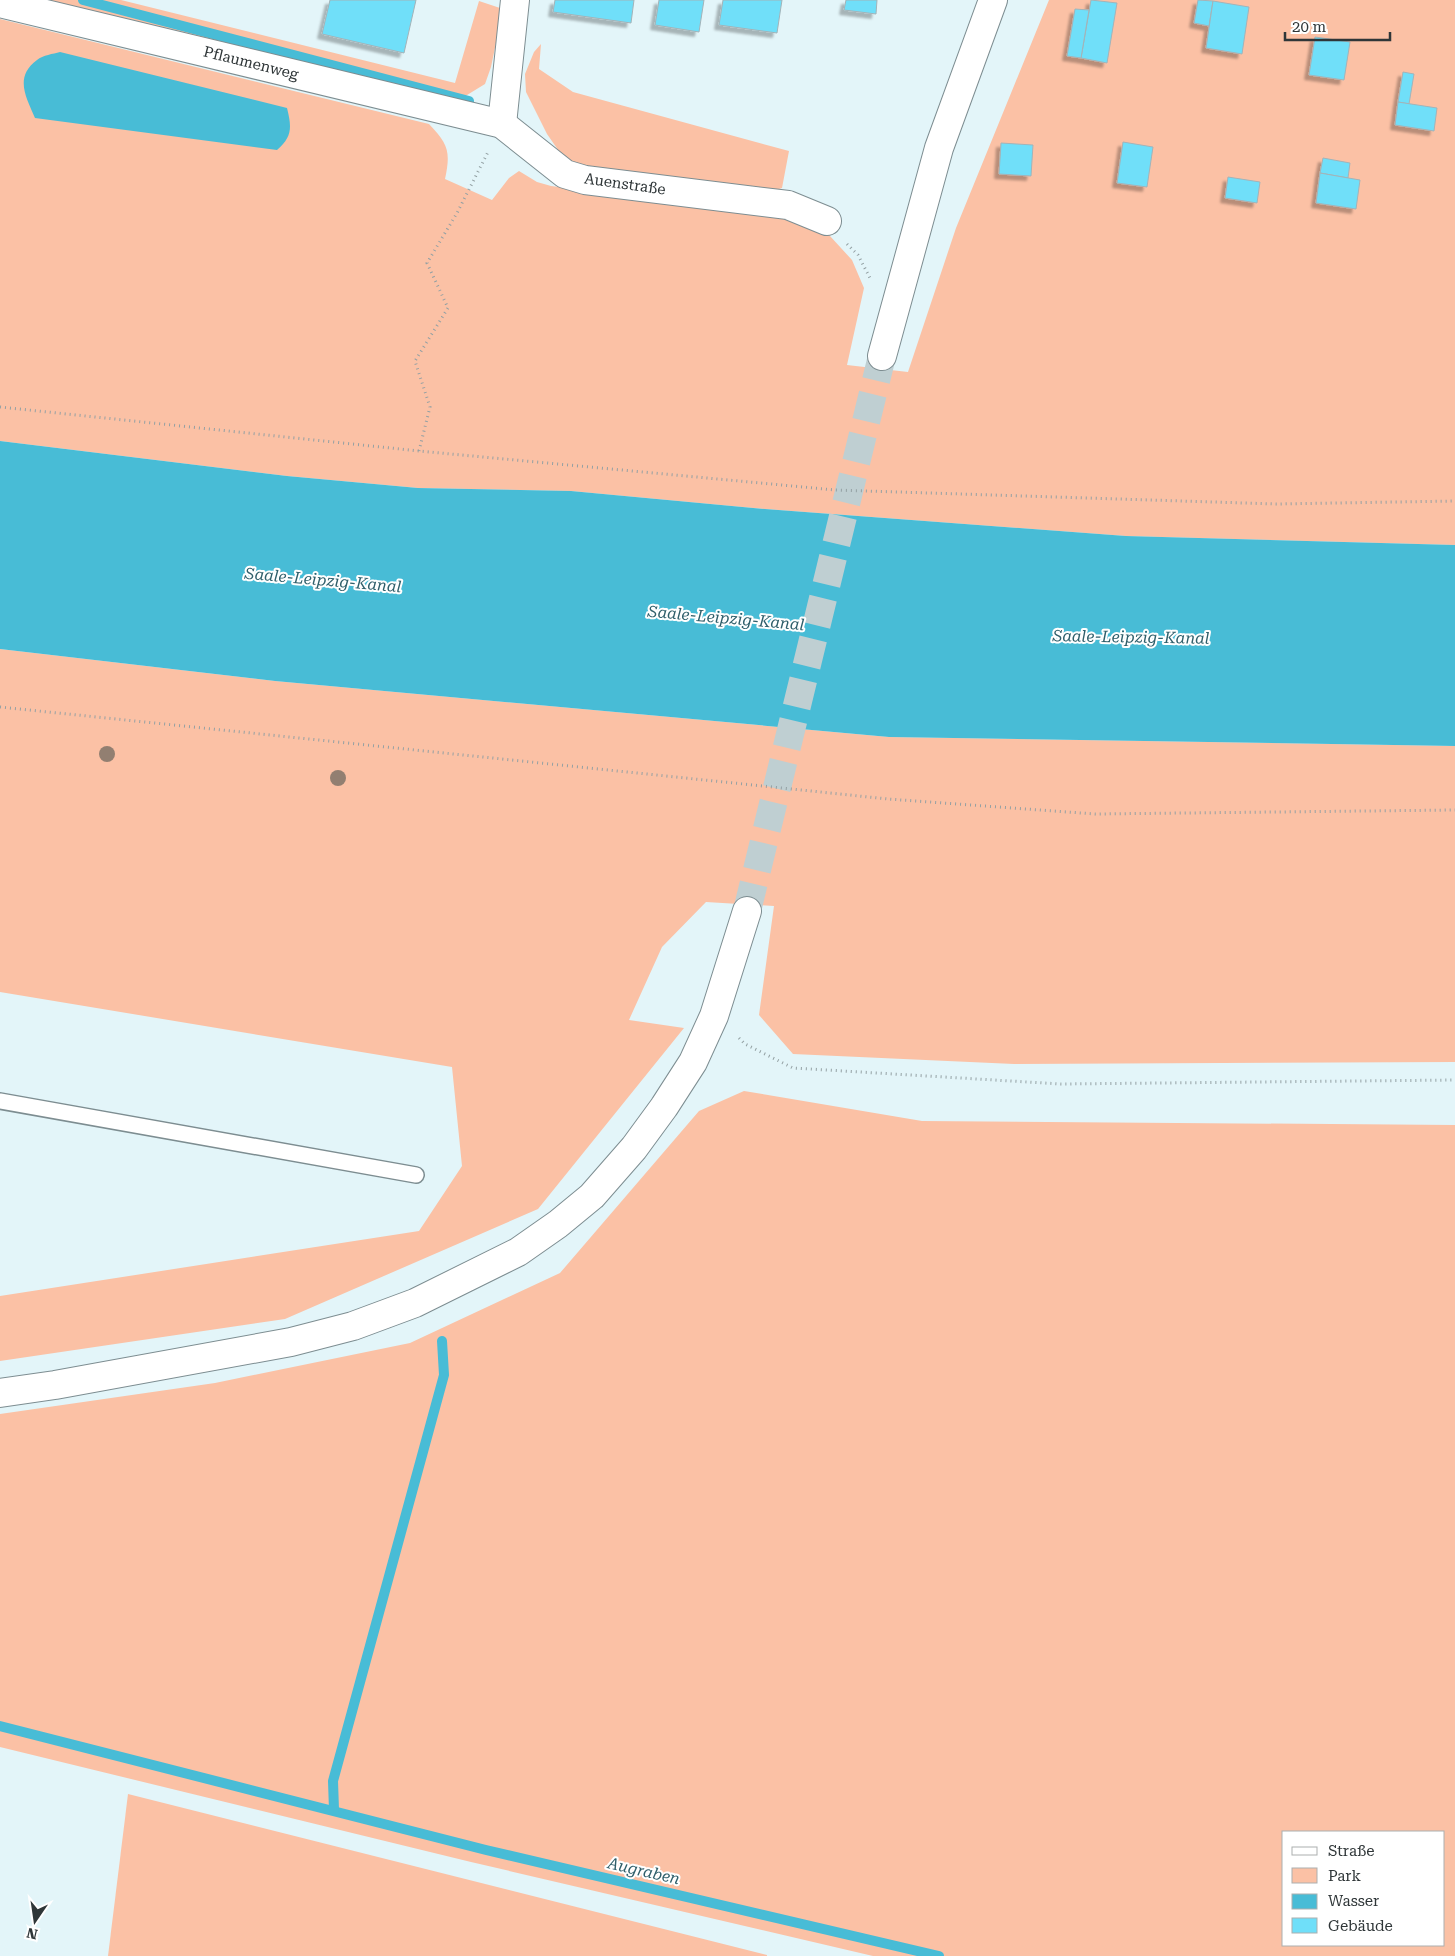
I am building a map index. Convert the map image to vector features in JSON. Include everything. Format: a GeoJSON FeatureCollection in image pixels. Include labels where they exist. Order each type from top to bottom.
{"type":"FeatureCollection","features":[{"type":"Feature","properties":{"kind":"street"},"geometry":{"type":"LineString","coordinates":[[502,124],[515,0]]}},
{"type":"Feature","properties":{"kind":"street"},"geometry":{"type":"LineString","coordinates":[[882,356],[939,148],[993,0]]}},
{"type":"Feature","properties":{"kind":"street","name":"Pflaumenweg"},"geometry":{"type":"LineString","coordinates":[[0,3],[502,124]]}},
{"type":"Feature","properties":{"kind":"street","name":"Auenstraße"},"geometry":{"type":"LineString","coordinates":[[502,124],[565,174],[585,180],[788,204],[827,221]]}},
{"type":"Feature","properties":{"kind":"street"},"geometry":{"type":"LineString","coordinates":[[0,1392],[55,1385],[291,1342],[353,1326],[415,1304],[518,1252],[558,1224],[592,1196],[634,1148],[693,1062],[714,1016],[747,911]]}},
{"type":"Feature","properties":{"kind":"lane"},"geometry":{"type":"LineString","coordinates":[[0,1100],[416,1174]]}},
{"type":"Feature","properties":{"kind":"path"},"geometry":{"type":"LineString","coordinates":[[419,451],[430,407],[415,361],[448,308],[427,263],[457,214],[502,124]]}},
{"type":"Feature","properties":{"kind":"path"},"geometry":{"type":"LineString","coordinates":[[827,221],[858,256],[873,282]]}},
{"type":"Feature","properties":{"kind":"path"},"geometry":{"type":"LineString","coordinates":[[0,407],[419,451],[835,490],[1276,504],[1455,501]]}},
{"type":"Feature","properties":{"kind":"path"},"geometry":{"type":"LineString","coordinates":[[0,707],[888,800],[1095,814],[1455,810]]}},
{"type":"Feature","properties":{"kind":"path"},"geometry":{"type":"LineString","coordinates":[[714,1016],[745,1044],[793,1068],[1061,1084],[1455,1080]]}},
{"type":"Feature","properties":{"kind":"green space"},"geometry":{"type":"Polygon","coordinates":[[[30,0],[121,0],[455,83],[479,1],[503,9],[491,67],[485,84],[454,103],[30,0]]]}},
{"type":"Feature","properties":{"kind":"green space"},"geometry":{"type":"Polygon","coordinates":[[[1049,0],[1455,0],[1455,545],[1126,536],[765,509],[571,491],[418,488],[287,476],[0,441],[0,19],[429,124],[446,148],[448,161],[445,179],[492,200],[509,178],[519,171],[537,182],[551,186],[795,217],[830,236],[852,260],[864,288],[847,365],[908,372],[956,228],[1049,0]]]}},
{"type":"Feature","properties":{"kind":"green space"},"geometry":{"type":"Polygon","coordinates":[[[541,44],[539,69],[573,92],[789,151],[782,188],[773,191],[592,172],[563,157],[547,134],[526,92],[525,74],[534,52],[541,44]]]}},
{"type":"Feature","properties":{"kind":"green space"},"geometry":{"type":"Polygon","coordinates":[[[0,649],[275,681],[889,737],[1455,746],[1455,1062],[1014,1064],[793,1054],[759,1015],[774,906],[706,902],[662,947],[629,1020],[684,1028],[538,1209],[285,1319],[0,1361],[0,1296],[419,1231],[462,1166],[452,1067],[0,992],[0,649]]]}},
{"type":"Feature","properties":{"kind":"green space"},"geometry":{"type":"Polygon","coordinates":[[[744,1091],[922,1121],[1455,1125],[1455,1956],[873,1956],[471,1862],[0,1747],[0,1414],[215,1383],[410,1343],[560,1273],[699,1111],[744,1091]]]}},
{"type":"Feature","properties":{"kind":"green space"},"geometry":{"type":"Polygon","coordinates":[[[128,1794],[767,1955],[767,1956],[108,1956],[128,1794]]]}},
{"type":"Feature","properties":{"kind":"water"},"geometry":{"type":"Polygon","coordinates":[[[60,52],[287,108],[290,121],[288,136],[286,141],[277,150],[35,118],[24,88],[26,73],[39,58],[60,52]]]}},
{"type":"Feature","properties":{"kind":"water","name":"Saale-Leipzig-Kanal"},"geometry":{"type":"Polygon","coordinates":[[[0,441],[287,476],[418,488],[571,491],[765,509],[1126,536],[1455,545],[1455,746],[889,737],[275,681],[0,649],[0,441]]]}},
{"type":"Feature","properties":{"kind":"building"},"geometry":{"type":"Polygon","coordinates":[[[330,0],[416,0],[404,53],[322,34],[330,0]]]}},
{"type":"Feature","properties":{"kind":"building"},"geometry":{"type":"Polygon","coordinates":[[[555,0],[634,0],[631,23],[553,12],[555,0]]]}},
{"type":"Feature","properties":{"kind":"building"},"geometry":{"type":"Polygon","coordinates":[[[659,0],[704,0],[699,32],[655,25],[659,0]]]}},
{"type":"Feature","properties":{"kind":"building"},"geometry":{"type":"Polygon","coordinates":[[[723,0],[782,0],[777,33],[719,25],[723,0]]]}},
{"type":"Feature","properties":{"kind":"building"},"geometry":{"type":"Polygon","coordinates":[[[846,0],[877,0],[876,14],[844,10],[846,0]]]}},
{"type":"Feature","properties":{"kind":"building"},"geometry":{"type":"Polygon","coordinates":[[[1091,0],[1117,3],[1107,63],[1081,58],[1091,0]]]}},
{"type":"Feature","properties":{"kind":"building"},"geometry":{"type":"Polygon","coordinates":[[[1198,0],[1213,1],[1209,26],[1194,23],[1198,0]]]}},
{"type":"Feature","properties":{"kind":"building"},"geometry":{"type":"Polygon","coordinates":[[[1213,1],[1249,7],[1242,54],[1206,48],[1213,1]]]}},
{"type":"Feature","properties":{"kind":"building"},"geometry":{"type":"Polygon","coordinates":[[[1075,9],[1089,10],[1081,58],[1067,56],[1075,9]]]}},
{"type":"Feature","properties":{"kind":"building"},"geometry":{"type":"Polygon","coordinates":[[[1315,37],[1350,42],[1344,80],[1309,75],[1315,37]]]}},
{"type":"Feature","properties":{"kind":"building"},"geometry":{"type":"Polygon","coordinates":[[[1403,72],[1414,74],[1409,104],[1398,102],[1403,72]]]}},
{"type":"Feature","properties":{"kind":"building"},"geometry":{"type":"Polygon","coordinates":[[[1398,102],[1437,108],[1434,131],[1395,125],[1398,102]]]}},
{"type":"Feature","properties":{"kind":"building"},"geometry":{"type":"Polygon","coordinates":[[[1123,142],[1153,147],[1147,187],[1117,183],[1123,142]]]}},
{"type":"Feature","properties":{"kind":"building"},"geometry":{"type":"Polygon","coordinates":[[[1001,143],[1033,145],[1031,176],[999,174],[1001,143]]]}},
{"type":"Feature","properties":{"kind":"building"},"geometry":{"type":"Polygon","coordinates":[[[1323,158],[1350,163],[1348,178],[1320,173],[1323,158]]]}},
{"type":"Feature","properties":{"kind":"building"},"geometry":{"type":"Polygon","coordinates":[[[1320,173],[1360,180],[1356,209],[1316,203],[1320,173]]]}},
{"type":"Feature","properties":{"kind":"building"},"geometry":{"type":"Polygon","coordinates":[[[1228,177],[1260,182],[1257,203],[1225,198],[1228,177]]]}},
{"type":"Feature","properties":{"kind":"waterway"},"geometry":{"type":"LineString","coordinates":[[83,0],[469,101]]}},
{"type":"Feature","properties":{"kind":"waterway"},"geometry":{"type":"LineString","coordinates":[[334,1810],[333,1781],[444,1375],[442,1341]]}},
{"type":"Feature","properties":{"kind":"waterway","name":"Augraben"},"geometry":{"type":"LineString","coordinates":[[0,1726],[486,1850],[939,1956]]}},
{"type":"Feature","properties":{"kind":"tunnel"},"geometry":{"type":"LineString","coordinates":[[747,911],[882,356]]}}]}
